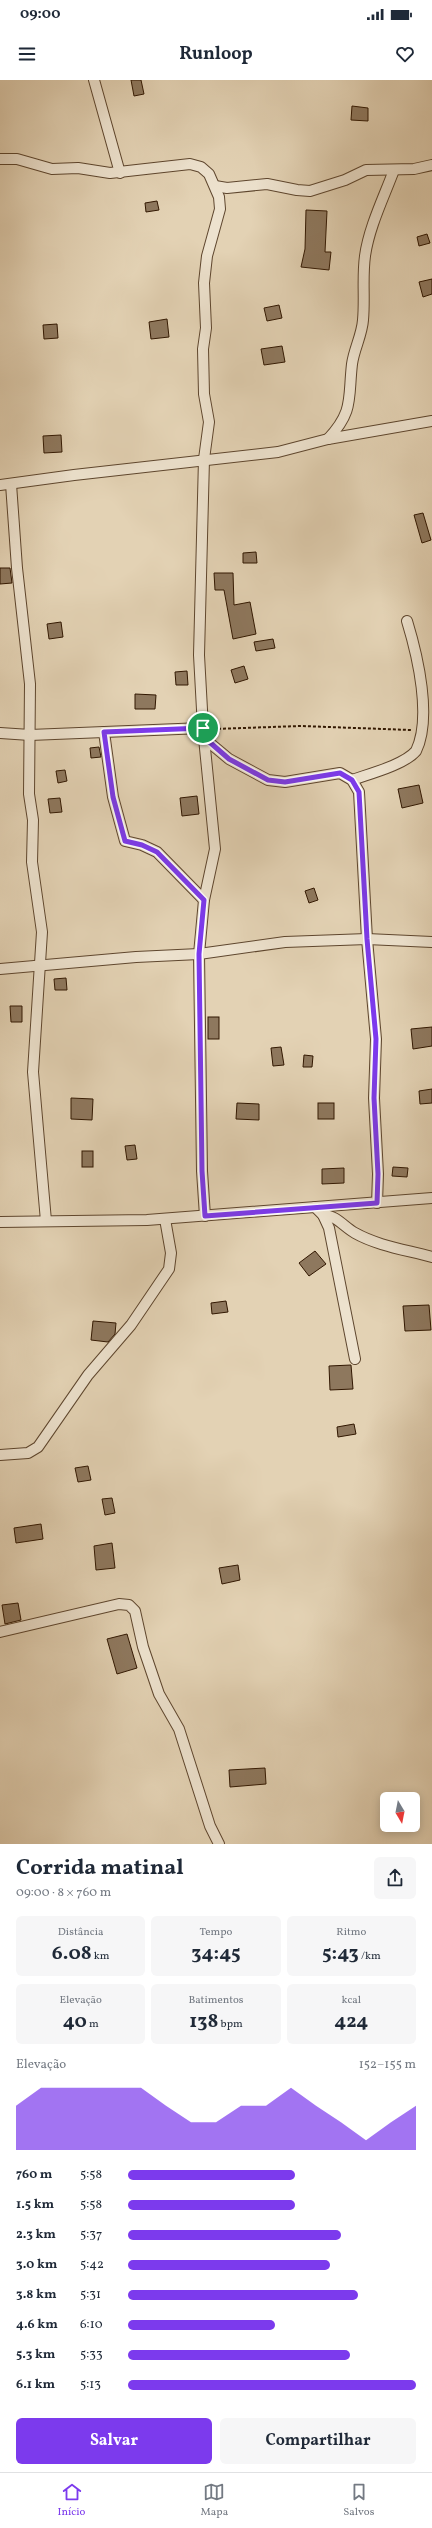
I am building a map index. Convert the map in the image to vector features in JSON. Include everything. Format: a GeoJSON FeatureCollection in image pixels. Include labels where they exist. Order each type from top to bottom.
{"type":"FeatureCollection","features":[{"type":"Feature","properties":{"kind":"street"},"geometry":{"type":"LineString","coordinates":[[94,80],[120,173]]}},
{"type":"Feature","properties":{"kind":"street"},"geometry":{"type":"LineString","coordinates":[[0,159],[17,159],[62,170],[78,168],[120,173],[190,164],[201,168],[209,174],[215,186],[220,209],[206,256],[204,283],[206,328],[203,349],[204,386],[209,422],[204,459],[199,655],[203,728],[206,739],[215,850],[204,900],[199,954],[202,1171],[205,1216]]}},
{"type":"Feature","properties":{"kind":"street"},"geometry":{"type":"LineString","coordinates":[[215,186],[227,188],[267,184],[297,190],[310,190],[345,180],[366,170],[378,168],[394,170],[432,165]]}},
{"type":"Feature","properties":{"kind":"street"},"geometry":{"type":"LineString","coordinates":[[328,439],[344,420],[349,407],[352,362],[363,327],[362,279],[365,254],[394,170]]}},
{"type":"Feature","properties":{"kind":"street"},"geometry":{"type":"LineString","coordinates":[[0,486],[204,459],[278,452],[328,439],[432,421]]}},
{"type":"Feature","properties":{"kind":"street"},"geometry":{"type":"LineString","coordinates":[[11,484],[17,568],[30,684],[29,794],[33,820],[32,862],[42,932],[32,1072],[46,1221]]}},
{"type":"Feature","properties":{"kind":"street"},"geometry":{"type":"LineString","coordinates":[[352,780],[398,763],[416,751],[426,731],[429,718],[429,695],[407,621]]}},
{"type":"Feature","properties":{"kind":"street"},"geometry":{"type":"LineString","coordinates":[[0,733],[30,735],[203,728]]}},
{"type":"Feature","properties":{"kind":"street"},"geometry":{"type":"LineString","coordinates":[[104,732],[113,797],[125,841],[142,845],[157,852],[204,900]]}},
{"type":"Feature","properties":{"kind":"street"},"geometry":{"type":"LineString","coordinates":[[206,739],[229,759],[268,780],[285,782],[340,773],[352,780],[359,792],[367,939],[376,1039],[374,1098],[378,1174],[377,1203]]}},
{"type":"Feature","properties":{"kind":"street"},"geometry":{"type":"LineString","coordinates":[[0,969],[199,954],[285,942],[367,939],[432,942]]}},
{"type":"Feature","properties":{"kind":"street"},"geometry":{"type":"LineString","coordinates":[[0,1222],[165,1219],[432,1198]]}},
{"type":"Feature","properties":{"kind":"street"},"geometry":{"type":"LineString","coordinates":[[316,1207],[323,1216],[329,1228],[355,1358]]}},
{"type":"Feature","properties":{"kind":"street"},"geometry":{"type":"LineString","coordinates":[[323,1216],[330,1215],[353,1232],[367,1239],[432,1257]]}},
{"type":"Feature","properties":{"kind":"street"},"geometry":{"type":"LineString","coordinates":[[0,1455],[28,1453],[38,1447],[88,1375],[132,1325],[169,1269],[171,1253],[165,1219]]}},
{"type":"Feature","properties":{"kind":"street"},"geometry":{"type":"LineString","coordinates":[[0,1632],[118,1604],[130,1605],[135,1611],[144,1647],[159,1694],[179,1729],[210,1826],[218,1844]]}},
{"type":"Feature","properties":{"kind":"path"},"geometry":{"type":"LineString","coordinates":[[203,728],[235,730],[301,726],[426,731]]}},
{"type":"Feature","properties":{"kind":"building"},"geometry":{"type":"Polygon","coordinates":[[[131,80],[141,80],[144,94],[134,96],[131,80]]]}},
{"type":"Feature","properties":{"kind":"building"},"geometry":{"type":"Polygon","coordinates":[[[352,106],[368,108],[368,121],[351,120],[352,106]]]}},
{"type":"Feature","properties":{"kind":"building"},"geometry":{"type":"Polygon","coordinates":[[[157,201],[159,210],[146,212],[145,203],[157,201]]]}},
{"type":"Feature","properties":{"kind":"building"},"geometry":{"type":"Polygon","coordinates":[[[306,210],[327,211],[325,252],[331,252],[329,270],[301,267],[305,249],[306,210]]]}},
{"type":"Feature","properties":{"kind":"building"},"geometry":{"type":"Polygon","coordinates":[[[427,234],[430,243],[419,246],[417,237],[427,234]]]}},
{"type":"Feature","properties":{"kind":"building"},"geometry":{"type":"Polygon","coordinates":[[[432,279],[432,294],[423,297],[419,282],[432,279]]]}},
{"type":"Feature","properties":{"kind":"building"},"geometry":{"type":"Polygon","coordinates":[[[279,305],[282,318],[267,321],[264,308],[279,305]]]}},
{"type":"Feature","properties":{"kind":"building"},"geometry":{"type":"Polygon","coordinates":[[[167,319],[169,337],[151,339],[149,322],[167,319]]]}},
{"type":"Feature","properties":{"kind":"building"},"geometry":{"type":"Polygon","coordinates":[[[57,324],[58,338],[44,339],[43,325],[57,324]]]}},
{"type":"Feature","properties":{"kind":"building"},"geometry":{"type":"Polygon","coordinates":[[[282,346],[285,362],[264,365],[261,349],[282,346]]]}},
{"type":"Feature","properties":{"kind":"building"},"geometry":{"type":"Polygon","coordinates":[[[61,435],[62,452],[44,453],[43,436],[61,435]]]}},
{"type":"Feature","properties":{"kind":"building"},"geometry":{"type":"Polygon","coordinates":[[[423,513],[431,540],[422,543],[414,515],[423,513]]]}},
{"type":"Feature","properties":{"kind":"building"},"geometry":{"type":"Polygon","coordinates":[[[256,552],[257,563],[243,563],[243,553],[256,552]]]}},
{"type":"Feature","properties":{"kind":"building"},"geometry":{"type":"Polygon","coordinates":[[[0,568],[10,568],[12,583],[0,584],[0,568]]]}},
{"type":"Feature","properties":{"kind":"building"},"geometry":{"type":"Polygon","coordinates":[[[214,573],[233,573],[234,605],[250,602],[256,634],[233,639],[224,590],[215,590],[214,573]]]}},
{"type":"Feature","properties":{"kind":"building"},"geometry":{"type":"Polygon","coordinates":[[[61,622],[63,637],[49,639],[47,624],[61,622]]]}},
{"type":"Feature","properties":{"kind":"building"},"geometry":{"type":"Polygon","coordinates":[[[273,639],[275,648],[256,651],[254,642],[273,639]]]}},
{"type":"Feature","properties":{"kind":"building"},"geometry":{"type":"Polygon","coordinates":[[[244,666],[248,679],[235,683],[231,670],[244,666]]]}},
{"type":"Feature","properties":{"kind":"building"},"geometry":{"type":"Polygon","coordinates":[[[187,671],[188,685],[176,685],[175,672],[187,671]]]}},
{"type":"Feature","properties":{"kind":"building"},"geometry":{"type":"Polygon","coordinates":[[[135,694],[156,695],[155,709],[135,709],[135,694]]]}},
{"type":"Feature","properties":{"kind":"building"},"geometry":{"type":"Polygon","coordinates":[[[99,747],[101,757],[91,758],[90,748],[99,747]]]}},
{"type":"Feature","properties":{"kind":"building"},"geometry":{"type":"Polygon","coordinates":[[[65,770],[67,781],[58,783],[56,771],[65,770]]]}},
{"type":"Feature","properties":{"kind":"building"},"geometry":{"type":"Polygon","coordinates":[[[419,785],[423,803],[402,808],[398,789],[419,785]]]}},
{"type":"Feature","properties":{"kind":"building"},"geometry":{"type":"Polygon","coordinates":[[[197,796],[199,814],[182,816],[180,798],[197,796]]]}},
{"type":"Feature","properties":{"kind":"building"},"geometry":{"type":"Polygon","coordinates":[[[60,798],[62,812],[50,813],[48,799],[60,798]]]}},
{"type":"Feature","properties":{"kind":"building"},"geometry":{"type":"Polygon","coordinates":[[[314,888],[318,900],[309,903],[305,891],[314,888]]]}},
{"type":"Feature","properties":{"kind":"building"},"geometry":{"type":"Polygon","coordinates":[[[66,978],[67,990],[55,990],[54,979],[66,978]]]}},
{"type":"Feature","properties":{"kind":"building"},"geometry":{"type":"Polygon","coordinates":[[[10,1006],[22,1006],[22,1022],[11,1022],[10,1006]]]}},
{"type":"Feature","properties":{"kind":"building"},"geometry":{"type":"Polygon","coordinates":[[[208,1017],[219,1017],[219,1039],[208,1039],[208,1017]]]}},
{"type":"Feature","properties":{"kind":"building"},"geometry":{"type":"Polygon","coordinates":[[[432,1027],[432,1046],[413,1049],[411,1029],[432,1027]]]}},
{"type":"Feature","properties":{"kind":"building"},"geometry":{"type":"Polygon","coordinates":[[[281,1047],[284,1065],[273,1066],[271,1048],[281,1047]]]}},
{"type":"Feature","properties":{"kind":"building"},"geometry":{"type":"Polygon","coordinates":[[[304,1055],[313,1056],[312,1067],[303,1067],[304,1055]]]}},
{"type":"Feature","properties":{"kind":"building"},"geometry":{"type":"Polygon","coordinates":[[[432,1089],[432,1103],[420,1104],[419,1091],[432,1089]]]}},
{"type":"Feature","properties":{"kind":"building"},"geometry":{"type":"Polygon","coordinates":[[[71,1098],[93,1099],[92,1120],[71,1119],[71,1098]]]}},
{"type":"Feature","properties":{"kind":"building"},"geometry":{"type":"Polygon","coordinates":[[[237,1103],[259,1104],[259,1120],[236,1119],[237,1103]]]}},
{"type":"Feature","properties":{"kind":"building"},"geometry":{"type":"Polygon","coordinates":[[[318,1103],[334,1103],[334,1119],[318,1119],[318,1103]]]}},
{"type":"Feature","properties":{"kind":"building"},"geometry":{"type":"Polygon","coordinates":[[[135,1145],[137,1159],[127,1160],[125,1146],[135,1145]]]}},
{"type":"Feature","properties":{"kind":"building"},"geometry":{"type":"Polygon","coordinates":[[[82,1151],[93,1151],[93,1167],[82,1167],[82,1151]]]}},
{"type":"Feature","properties":{"kind":"building"},"geometry":{"type":"Polygon","coordinates":[[[393,1167],[408,1168],[407,1177],[392,1176],[393,1167]]]}},
{"type":"Feature","properties":{"kind":"building"},"geometry":{"type":"Polygon","coordinates":[[[344,1168],[344,1183],[322,1184],[322,1169],[344,1168]]]}},
{"type":"Feature","properties":{"kind":"building"},"geometry":{"type":"Polygon","coordinates":[[[315,1251],[326,1264],[309,1276],[299,1263],[315,1251]]]}},
{"type":"Feature","properties":{"kind":"building"},"geometry":{"type":"Polygon","coordinates":[[[226,1301],[228,1312],[212,1314],[211,1303],[226,1301]]]}},
{"type":"Feature","properties":{"kind":"building"},"geometry":{"type":"Polygon","coordinates":[[[429,1305],[431,1330],[405,1331],[403,1306],[429,1305]]]}},
{"type":"Feature","properties":{"kind":"building"},"geometry":{"type":"Polygon","coordinates":[[[93,1321],[116,1323],[115,1334],[108,1342],[91,1340],[93,1321]]]}},
{"type":"Feature","properties":{"kind":"building"},"geometry":{"type":"Polygon","coordinates":[[[351,1365],[353,1389],[330,1390],[329,1366],[351,1365]]]}},
{"type":"Feature","properties":{"kind":"building"},"geometry":{"type":"Polygon","coordinates":[[[354,1424],[356,1434],[338,1437],[337,1427],[354,1424]]]}},
{"type":"Feature","properties":{"kind":"building"},"geometry":{"type":"Polygon","coordinates":[[[88,1466],[91,1480],[78,1482],[75,1468],[88,1466]]]}},
{"type":"Feature","properties":{"kind":"building"},"geometry":{"type":"Polygon","coordinates":[[[112,1498],[115,1513],[105,1515],[102,1499],[112,1498]]]}},
{"type":"Feature","properties":{"kind":"building"},"geometry":{"type":"Polygon","coordinates":[[[41,1524],[43,1539],[16,1543],[14,1528],[41,1524]]]}},
{"type":"Feature","properties":{"kind":"building"},"geometry":{"type":"Polygon","coordinates":[[[112,1543],[115,1568],[96,1570],[94,1546],[112,1543]]]}},
{"type":"Feature","properties":{"kind":"building"},"geometry":{"type":"Polygon","coordinates":[[[238,1565],[240,1580],[222,1584],[219,1568],[238,1565]]]}},
{"type":"Feature","properties":{"kind":"building"},"geometry":{"type":"Polygon","coordinates":[[[18,1603],[21,1620],[5,1624],[2,1605],[18,1603]]]}},
{"type":"Feature","properties":{"kind":"building"},"geometry":{"type":"Polygon","coordinates":[[[127,1634],[137,1668],[117,1674],[107,1639],[127,1634]]]}},
{"type":"Feature","properties":{"kind":"building"},"geometry":{"type":"Polygon","coordinates":[[[265,1768],[266,1784],[230,1787],[229,1770],[265,1768]]]}},
{"type":"Feature","properties":{"kind":"route"},"geometry":{"type":"LineString","coordinates":[[203,728],[206,739],[229,759],[248,771],[268,780],[285,782],[340,773],[352,780],[359,792],[367,939],[376,1039],[374,1098],[378,1174],[377,1203],[205,1216],[202,1171],[203,1096],[199,954],[204,900],[192,886],[179,877],[157,852],[142,845],[135,845],[125,841],[121,831],[113,797],[104,732],[203,728]]}}]}
